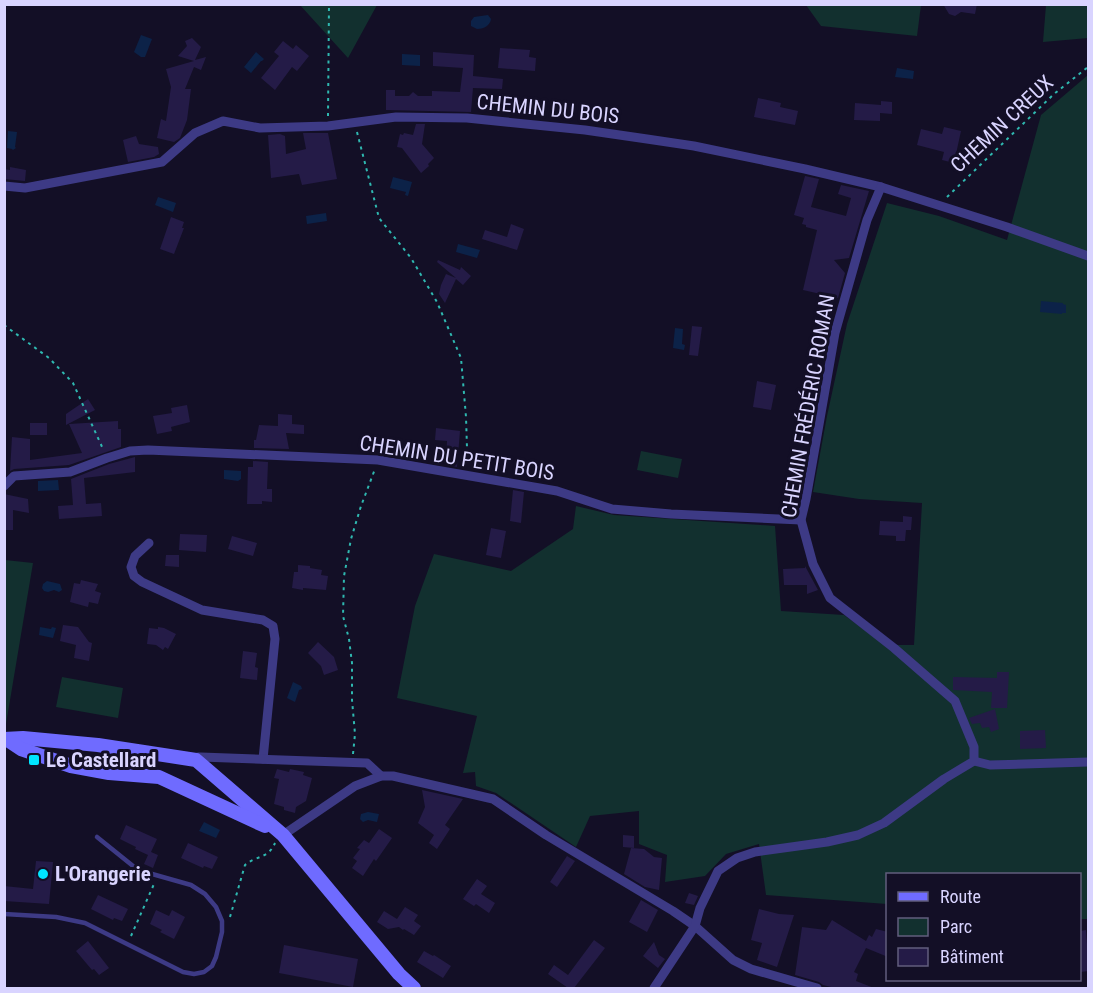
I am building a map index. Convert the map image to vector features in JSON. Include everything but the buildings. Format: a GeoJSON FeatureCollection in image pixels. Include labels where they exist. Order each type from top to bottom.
{"type":"FeatureCollection","features":[{"type":"Feature","properties":{"kind":"street","name":"CHEMIN DU BOIS"},"geometry":{"type":"LineString","coordinates":[[4,186],[25,188],[162,162],[195,133],[223,121],[260,128],[328,126],[396,117],[467,118],[585,130],[694,146],[881,187],[1089,256]]}},
{"type":"Feature","properties":{"kind":"street","name":"CHEMIN FRÉDÉRIC ROMAN"},"geometry":{"type":"LineString","coordinates":[[881,187],[867,220],[835,333],[801,520],[813,564],[830,598],[894,648],[955,701],[974,747],[974,761]]}},
{"type":"Feature","properties":{"kind":"street","name":"CHEMIN DU PETIT BOIS"},"geometry":{"type":"LineString","coordinates":[[4,486],[14,476],[70,472],[130,451],[148,450],[378,460],[557,491],[612,509],[801,520]]}},
{"type":"Feature","properties":{"kind":"street"},"geometry":{"type":"LineString","coordinates":[[149,543],[135,556],[131,567],[134,576],[142,582],[202,610],[263,620],[273,626],[275,639],[263,759]]}},
{"type":"Feature","properties":{"kind":"street"},"geometry":{"type":"LineString","coordinates":[[5,739],[23,738],[98,745],[196,760],[279,837],[399,974],[414,988]]}},
{"type":"Feature","properties":{"kind":"street"},"geometry":{"type":"LineString","coordinates":[[5,739],[21,749],[71,766],[109,773],[159,777],[279,837]]}},
{"type":"Feature","properties":{"kind":"street"},"geometry":{"type":"LineString","coordinates":[[196,760],[198,757],[367,763],[381,776]]}},
{"type":"Feature","properties":{"kind":"street"},"geometry":{"type":"LineString","coordinates":[[654,988],[695,926],[700,908],[718,871],[737,858],[755,852],[858,836],[884,823],[944,779],[974,761],[990,765],[1089,762]]}},
{"type":"Feature","properties":{"kind":"street"},"geometry":{"type":"LineString","coordinates":[[279,837],[355,786],[381,776],[393,776],[493,799],[546,835],[636,887],[695,926],[733,960],[751,969],[817,988]]}},
{"type":"Feature","properties":{"kind":"lane"},"geometry":{"type":"LineString","coordinates":[[4,914],[85,923],[183,972],[194,974],[204,972],[212,966],[216,957],[222,921],[216,907],[205,894],[191,885],[138,870],[97,837]]}},
{"type":"Feature","properties":{"kind":"path"},"geometry":{"type":"LineString","coordinates":[[328,4],[328,126]]}},
{"type":"Feature","properties":{"kind":"path","name":"CHEMIN CREUX"},"geometry":{"type":"LineString","coordinates":[[938,205],[1054,94],[1089,67]]}},
{"type":"Feature","properties":{"kind":"path"},"geometry":{"type":"LineString","coordinates":[[354,123],[379,218],[411,258],[437,302],[461,358],[467,438],[465,476]]}},
{"type":"Feature","properties":{"kind":"path"},"geometry":{"type":"LineString","coordinates":[[4,325],[49,358],[73,383],[107,458]]}},
{"type":"Feature","properties":{"kind":"path"},"geometry":{"type":"LineString","coordinates":[[352,762],[355,734],[352,663],[350,639],[343,616],[344,576],[354,528],[378,460]]}},
{"type":"Feature","properties":{"kind":"path"},"geometry":{"type":"LineString","coordinates":[[222,927],[227,926],[245,864],[268,854],[279,837]]}},
{"type":"Feature","properties":{"kind":"path"},"geometry":{"type":"LineString","coordinates":[[128,943],[158,876]]}},
{"type":"Feature","properties":{"kind":"green space"},"geometry":{"type":"Polygon","coordinates":[[[300,5],[377,5],[348,58],[300,5]]]}},
{"type":"Feature","properties":{"kind":"green space"},"geometry":{"type":"Polygon","coordinates":[[[806,5],[921,5],[917,36],[821,26],[806,5]]]}},
{"type":"Feature","properties":{"kind":"green space"},"geometry":{"type":"Polygon","coordinates":[[[1046,5],[1088,5],[1088,38],[1043,42],[1046,5]]]}},
{"type":"Feature","properties":{"kind":"green space"},"geometry":{"type":"Polygon","coordinates":[[[1088,75],[1088,919],[1081,919],[1081,873],[886,873],[886,904],[766,895],[759,844],[726,854],[705,876],[665,882],[667,855],[639,844],[639,811],[590,816],[576,847],[496,793],[476,786],[475,772],[463,773],[477,716],[397,698],[415,606],[434,554],[511,571],[573,529],[576,506],[614,515],[775,526],[781,611],[844,615],[885,645],[914,645],[922,503],[859,499],[813,492],[847,324],[887,203],[939,216],[1007,240],[1041,115],[1088,75]]]}},
{"type":"Feature","properties":{"kind":"green space"},"geometry":{"type":"Polygon","coordinates":[[[641,451],[682,459],[678,478],[637,470],[641,451]]]}},
{"type":"Feature","properties":{"kind":"green space"},"geometry":{"type":"Polygon","coordinates":[[[5,560],[33,563],[6,724],[4,724],[5,560]]]}},
{"type":"Feature","properties":{"kind":"green space"},"geometry":{"type":"Polygon","coordinates":[[[62,677],[123,688],[118,718],[56,707],[62,677]]]}},
{"type":"Feature","properties":{"kind":"water"},"geometry":{"type":"Polygon","coordinates":[[[488,15],[491,19],[486,27],[477,29],[471,26],[474,17],[488,15]]]}},
{"type":"Feature","properties":{"kind":"water"},"geometry":{"type":"Polygon","coordinates":[[[141,35],[152,39],[145,57],[134,52],[141,35]]]}},
{"type":"Feature","properties":{"kind":"water"},"geometry":{"type":"Polygon","coordinates":[[[256,52],[264,59],[251,73],[244,67],[256,52]]]}},
{"type":"Feature","properties":{"kind":"water"},"geometry":{"type":"Polygon","coordinates":[[[402,54],[420,55],[420,66],[402,65],[402,54]]]}},
{"type":"Feature","properties":{"kind":"water"},"geometry":{"type":"Polygon","coordinates":[[[897,68],[914,71],[913,79],[895,77],[897,68]]]}},
{"type":"Feature","properties":{"kind":"water"},"geometry":{"type":"Polygon","coordinates":[[[8,131],[17,132],[16,148],[13,150],[7,148],[8,131]]]}},
{"type":"Feature","properties":{"kind":"water"},"geometry":{"type":"Polygon","coordinates":[[[393,177],[412,182],[408,196],[405,195],[406,192],[390,188],[393,177]]]}},
{"type":"Feature","properties":{"kind":"water"},"geometry":{"type":"Polygon","coordinates":[[[158,197],[176,203],[173,212],[155,205],[158,197]]]}},
{"type":"Feature","properties":{"kind":"water"},"geometry":{"type":"Polygon","coordinates":[[[326,213],[327,221],[307,224],[306,216],[326,213]]]}},
{"type":"Feature","properties":{"kind":"water"},"geometry":{"type":"Polygon","coordinates":[[[458,244],[480,250],[477,258],[456,252],[458,244]]]}},
{"type":"Feature","properties":{"kind":"water"},"geometry":{"type":"Polygon","coordinates":[[[1041,301],[1063,303],[1066,305],[1066,313],[1040,312],[1041,301]]]}},
{"type":"Feature","properties":{"kind":"water"},"geometry":{"type":"Polygon","coordinates":[[[675,328],[683,329],[684,350],[673,348],[675,328]]]}},
{"type":"Feature","properties":{"kind":"water"},"geometry":{"type":"Polygon","coordinates":[[[224,470],[241,471],[241,479],[238,481],[224,479],[224,470]]]}},
{"type":"Feature","properties":{"kind":"water"},"geometry":{"type":"Polygon","coordinates":[[[58,480],[59,490],[38,491],[38,481],[58,480]]]}},
{"type":"Feature","properties":{"kind":"water"},"geometry":{"type":"Polygon","coordinates":[[[47,581],[60,584],[62,590],[59,592],[44,591],[43,584],[47,581]]]}},
{"type":"Feature","properties":{"kind":"water"},"geometry":{"type":"Polygon","coordinates":[[[40,627],[56,628],[53,638],[39,635],[40,627]]]}},
{"type":"Feature","properties":{"kind":"water"},"geometry":{"type":"Polygon","coordinates":[[[293,682],[302,689],[299,690],[295,702],[287,698],[293,682]]]}},
{"type":"Feature","properties":{"kind":"water"},"geometry":{"type":"Polygon","coordinates":[[[368,812],[379,814],[377,822],[368,820],[363,822],[360,819],[361,814],[368,812]]]}},
{"type":"Feature","properties":{"kind":"water"},"geometry":{"type":"Polygon","coordinates":[[[204,822],[220,830],[216,838],[199,831],[204,822]]]}},
{"type":"Feature","properties":{"kind":"place","name":"Le Castellard"},"geometry":{"type":"Point","coordinates":[34,760]}},
{"type":"Feature","properties":{"kind":"place","name":"L'Orangerie"},"geometry":{"type":"Point","coordinates":[43,874]}}]}
